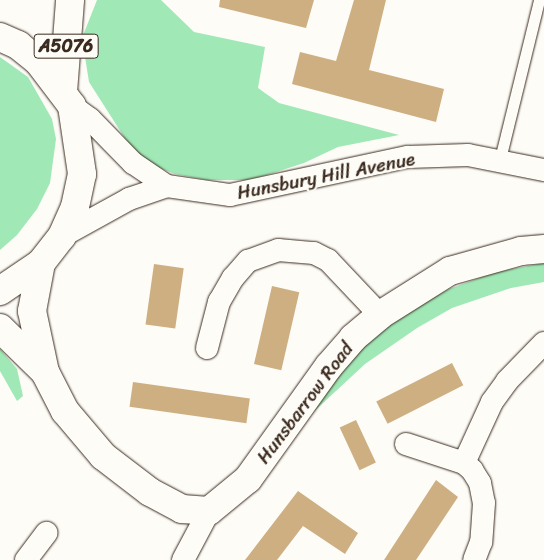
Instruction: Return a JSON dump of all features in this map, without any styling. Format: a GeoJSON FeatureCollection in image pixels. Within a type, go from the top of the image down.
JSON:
{"type":"FeatureCollection","features":[{"type":"Feature","properties":{"kind":"main road","name":"A5076"},"geometry":{"type":"LineString","coordinates":[[67,99],[70,0]]}},
{"type":"Feature","properties":{"kind":"main road"},"geometry":{"type":"LineString","coordinates":[[0,37],[18,45],[38,61],[67,99],[82,174],[75,207],[62,236],[41,263],[0,291]]}},
{"type":"Feature","properties":{"kind":"main road","name":"Hunsbarrow Road"},"geometry":{"type":"LineString","coordinates":[[209,511],[248,479],[329,366],[353,338],[380,315],[450,271],[521,251],[544,249]]}},
{"type":"Feature","properties":{"kind":"main road"},"geometry":{"type":"LineString","coordinates":[[41,263],[32,311],[45,372],[65,411],[103,456],[158,496],[182,509],[209,511]]}},
{"type":"Feature","properties":{"kind":"main road"},"geometry":{"type":"LineString","coordinates":[[0,328],[45,372]]}},
{"type":"Feature","properties":{"kind":"street","name":"Hunsbury Hill Avenue"},"geometry":{"type":"LineString","coordinates":[[67,99],[90,119],[132,162],[167,186],[230,195],[408,158],[468,154],[500,159],[544,170]]}},
{"type":"Feature","properties":{"kind":"street","name":"Hunsbury Hill Avenue"},"geometry":{"type":"LineString","coordinates":[[62,236],[129,199],[167,186]]}},
{"type":"Feature","properties":{"kind":"street"},"geometry":{"type":"LineString","coordinates":[[207,348],[220,302],[233,278],[248,261],[278,250],[314,253],[328,260],[380,315]]}},
{"type":"Feature","properties":{"kind":"street"},"geometry":{"type":"LineString","coordinates":[[464,463],[492,402],[544,344]]}},
{"type":"Feature","properties":{"kind":"street"},"geometry":{"type":"LineString","coordinates":[[406,444],[464,463],[480,483],[484,503],[481,542],[474,560]]}},
{"type":"Feature","properties":{"kind":"street","name":"Hunsbarrow Road"},"geometry":{"type":"LineString","coordinates":[[182,560],[209,511]]}},
{"type":"Feature","properties":{"kind":"street"},"geometry":{"type":"LineString","coordinates":[[26,560],[46,533]]}},
{"type":"Feature","properties":{"kind":"lane"},"geometry":{"type":"LineString","coordinates":[[500,159],[539,0]]}},
{"type":"Feature","properties":{"kind":"green space"},"geometry":{"type":"Polygon","coordinates":[[[97,0],[161,0],[194,32],[265,47],[258,88],[279,103],[399,135],[338,147],[304,163],[251,180],[207,180],[175,174],[152,165],[133,151],[89,82],[82,38],[97,0]]]}},
{"type":"Feature","properties":{"kind":"green space"},"geometry":{"type":"Polygon","coordinates":[[[0,57],[28,77],[52,119],[56,139],[50,183],[37,209],[17,235],[0,250],[0,57]]]}},
{"type":"Feature","properties":{"kind":"green space"},"geometry":{"type":"Polygon","coordinates":[[[544,263],[544,282],[511,288],[452,308],[417,328],[365,364],[308,417],[355,351],[401,315],[449,289],[496,272],[544,263]]]}},
{"type":"Feature","properties":{"kind":"green space"},"geometry":{"type":"Polygon","coordinates":[[[0,349],[17,369],[23,396],[17,401],[0,371],[0,349]]]}},
{"type":"Feature","properties":{"kind":"building"},"geometry":{"type":"Polygon","coordinates":[[[220,0],[314,0],[306,28],[219,7],[220,0]]]}},
{"type":"Feature","properties":{"kind":"building"},"geometry":{"type":"Polygon","coordinates":[[[354,0],[386,0],[369,70],[444,89],[436,122],[292,84],[300,52],[336,61],[354,0]]]}},
{"type":"Feature","properties":{"kind":"building"},"geometry":{"type":"Polygon","coordinates":[[[154,264],[184,268],[175,329],[146,324],[154,264]]]}},
{"type":"Feature","properties":{"kind":"building"},"geometry":{"type":"Polygon","coordinates":[[[272,286],[299,292],[281,370],[254,364],[272,286]]]}},
{"type":"Feature","properties":{"kind":"building"},"geometry":{"type":"Polygon","coordinates":[[[452,363],[463,385],[388,424],[376,402],[452,363]]]}},
{"type":"Feature","properties":{"kind":"building"},"geometry":{"type":"Polygon","coordinates":[[[133,382],[250,398],[246,423],[130,407],[133,382]]]}},
{"type":"Feature","properties":{"kind":"building"},"geometry":{"type":"Polygon","coordinates":[[[356,420],[376,463],[360,470],[340,428],[356,420]]]}},
{"type":"Feature","properties":{"kind":"building"},"geometry":{"type":"Polygon","coordinates":[[[436,480],[458,497],[416,560],[384,560],[436,480]]]}},
{"type":"Feature","properties":{"kind":"building"},"geometry":{"type":"Polygon","coordinates":[[[298,491],[358,533],[345,554],[303,526],[277,560],[245,560],[298,491]]]}}]}
